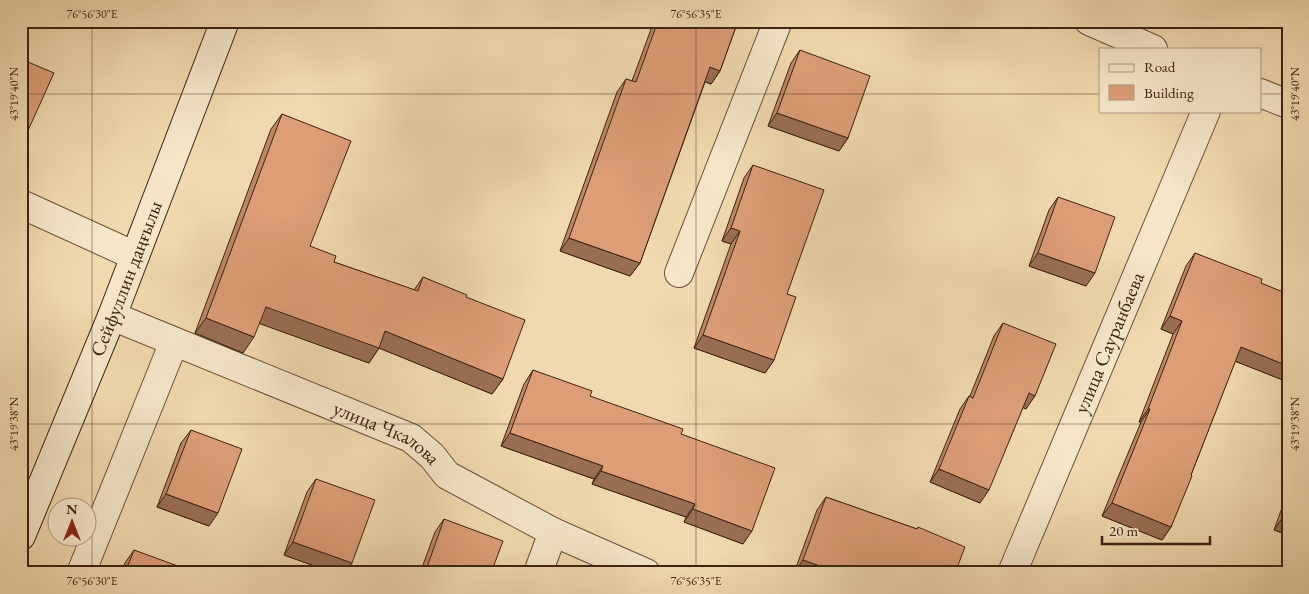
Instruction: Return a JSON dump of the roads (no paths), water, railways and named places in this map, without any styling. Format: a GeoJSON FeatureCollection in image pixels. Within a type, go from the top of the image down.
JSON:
{"type":"FeatureCollection","features":[{"type":"Feature","properties":{"kind":"street","name":"Сейфуллин даңғылы"},"geometry":{"type":"LineString","coordinates":[[21,536],[112,316],[225,21]]}},
{"type":"Feature","properties":{"kind":"street"},"geometry":{"type":"LineString","coordinates":[[679,273],[778,21]]}},
{"type":"Feature","properties":{"kind":"street"},"geometry":{"type":"LineString","coordinates":[[1089,21],[1151,48]]}},
{"type":"Feature","properties":{"kind":"street"},"geometry":{"type":"LineString","coordinates":[[1262,94],[1288,104]]}},
{"type":"Feature","properties":{"kind":"street","name":"улица Сауранбаева"},"geometry":{"type":"LineString","coordinates":[[1012,573],[1206,112]]}},
{"type":"Feature","properties":{"kind":"street"},"geometry":{"type":"LineString","coordinates":[[21,204],[135,256]]}},
{"type":"Feature","properties":{"kind":"street","name":"улица Чкалова"},"geometry":{"type":"LineString","coordinates":[[112,316],[411,438],[432,456],[447,475],[554,532],[646,573]]}},
{"type":"Feature","properties":{"kind":"street"},"geometry":{"type":"LineString","coordinates":[[81,573],[174,342]]}},
{"type":"Feature","properties":{"kind":"street"},"geometry":{"type":"LineString","coordinates":[[538,573],[554,532]]}}]}
